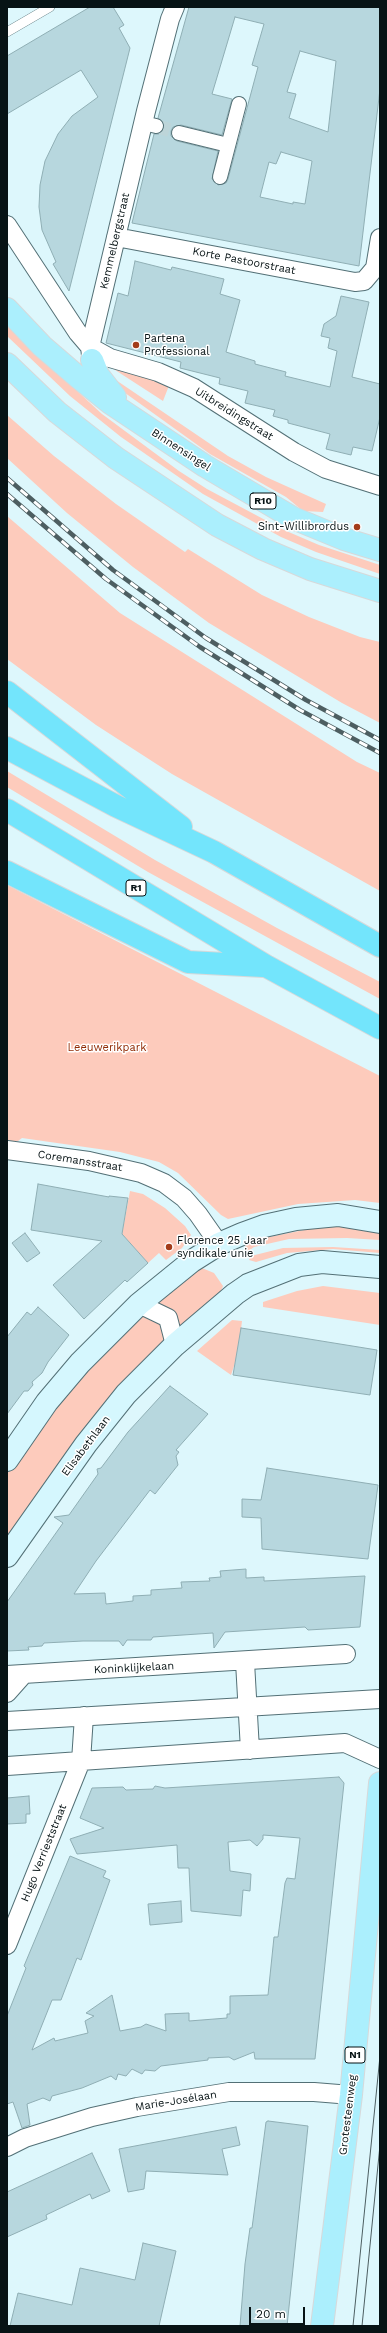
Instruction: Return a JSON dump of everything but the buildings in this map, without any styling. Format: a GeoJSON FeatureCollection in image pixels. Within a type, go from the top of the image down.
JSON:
{"type":"FeatureCollection","features":[{"type":"Feature","properties":{"kind":"highway"},"geometry":{"type":"LineString","coordinates":[[7,692],[214,852]]}},
{"type":"Feature","properties":{"kind":"highway"},"geometry":{"type":"LineString","coordinates":[[7,748],[116,806],[214,852],[380,946]]}},
{"type":"Feature","properties":{"kind":"highway","name":"R1"},"geometry":{"type":"LineString","coordinates":[[7,810],[266,966],[380,1028]]}},
{"type":"Feature","properties":{"kind":"highway"},"geometry":{"type":"LineString","coordinates":[[7,872],[188,962],[266,966]]}},
{"type":"Feature","properties":{"kind":"main road","name":"Binnensingel"},"geometry":{"type":"LineString","coordinates":[[7,309],[42,346],[78,377],[156,434],[242,489],[293,518],[344,539],[380,550]]}},
{"type":"Feature","properties":{"kind":"main road"},"geometry":{"type":"LineString","coordinates":[[91,353],[98,375],[119,402],[156,434]]}},
{"type":"Feature","properties":{"kind":"main road"},"geometry":{"type":"LineString","coordinates":[[7,364],[57,412],[116,458],[217,525],[263,549],[310,569],[380,591]]}},
{"type":"Feature","properties":{"kind":"main road"},"geometry":{"type":"LineString","coordinates":[[7,1460],[64,1382],[97,1345],[138,1304],[192,1261],[219,1244],[264,1226],[313,1216],[338,1215],[380,1222]]}},
{"type":"Feature","properties":{"kind":"main road","name":"Elisabethlaan"},"geometry":{"type":"LineString","coordinates":[[7,1556],[86,1444],[143,1375],[175,1345],[235,1294],[248,1285],[280,1271],[299,1265],[322,1262],[380,1267]]}},
{"type":"Feature","properties":{"kind":"main road","name":"Grotesteenweg"},"geometry":{"type":"LineString","coordinates":[[322,2326],[351,2095],[380,1783]]}},
{"type":"Feature","properties":{"kind":"street","name":"Kemmelbergstraat"},"geometry":{"type":"LineString","coordinates":[[91,353],[116,237],[150,125],[170,19],[175,7]]}},
{"type":"Feature","properties":{"kind":"street"},"geometry":{"type":"LineString","coordinates":[[220,177],[239,104]]}},
{"type":"Feature","properties":{"kind":"street"},"geometry":{"type":"LineString","coordinates":[[179,133],[228,145]]}},
{"type":"Feature","properties":{"kind":"street","name":"Uitbreidingstraat"},"geometry":{"type":"LineString","coordinates":[[7,225],[91,353],[158,372],[194,388],[294,452],[326,469],[380,486]]}},
{"type":"Feature","properties":{"kind":"street","name":"Korte Pastoorstraat"},"geometry":{"type":"LineString","coordinates":[[116,237],[355,282],[375,280]]}},
{"type":"Feature","properties":{"kind":"street"},"geometry":{"type":"LineString","coordinates":[[375,280],[380,238]]}},
{"type":"Feature","properties":{"kind":"street","name":"Coremansstraat"},"geometry":{"type":"LineString","coordinates":[[7,1150],[89,1161],[141,1173],[164,1183],[184,1198],[198,1214],[219,1244]]}},
{"type":"Feature","properties":{"kind":"street"},"geometry":{"type":"LineString","coordinates":[[138,1304],[168,1318],[175,1345]]}},
{"type":"Feature","properties":{"kind":"street","name":"Koninklijkelaan"},"geometry":{"type":"LineString","coordinates":[[7,1693],[15,1675],[246,1662],[346,1654]]}},
{"type":"Feature","properties":{"kind":"street"},"geometry":{"type":"LineString","coordinates":[[246,1662],[250,1750]]}},
{"type":"Feature","properties":{"kind":"street"},"geometry":{"type":"LineString","coordinates":[[7,1721],[380,1699]]}},
{"type":"Feature","properties":{"kind":"street"},"geometry":{"type":"LineString","coordinates":[[81,1761],[84,1716]]}},
{"type":"Feature","properties":{"kind":"street"},"geometry":{"type":"LineString","coordinates":[[7,1766],[345,1743],[380,1759]]}},
{"type":"Feature","properties":{"kind":"street","name":"Hugo Verrieststraat"},"geometry":{"type":"LineString","coordinates":[[7,1945],[81,1761]]}},
{"type":"Feature","properties":{"kind":"street","name":"Marie-Josélaan"},"geometry":{"type":"LineString","coordinates":[[7,2147],[25,2138],[92,2117],[137,2107],[213,2095],[270,2091],[351,2095]]}},
{"type":"Feature","properties":{"kind":"lane"},"geometry":{"type":"LineString","coordinates":[[7,32],[50,7]]}},
{"type":"Feature","properties":{"kind":"green space"},"geometry":{"type":"Polygon","coordinates":[[[7,326],[102,414],[179,471],[207,489],[284,530],[319,545],[380,565],[380,574],[316,552],[281,537],[203,494],[121,437],[70,396],[7,336],[7,326]]]}},
{"type":"Feature","properties":{"kind":"green space"},"geometry":{"type":"Polygon","coordinates":[[[112,368],[170,383],[163,401],[112,368]]]}},
{"type":"Feature","properties":{"kind":"green space"},"geometry":{"type":"Polygon","coordinates":[[[107,374],[228,456],[266,477],[326,504],[323,512],[303,511],[286,497],[210,454],[121,390],[107,374]]]}},
{"type":"Feature","properties":{"kind":"green space"},"geometry":{"type":"Polygon","coordinates":[[[7,415],[54,456],[116,504],[185,552],[188,549],[262,595],[309,617],[360,637],[380,642],[380,723],[342,703],[209,623],[133,567],[67,513],[7,458],[7,415]]]}},
{"type":"Feature","properties":{"kind":"green space"},"geometry":{"type":"Polygon","coordinates":[[[7,516],[120,613],[357,762],[380,773],[380,891],[172,774],[96,725],[7,659],[7,516]]]}},
{"type":"Feature","properties":{"kind":"green space"},"geometry":{"type":"Polygon","coordinates":[[[7,771],[155,860],[277,928],[380,982],[380,999],[148,872],[7,787],[7,771]]]}},
{"type":"Feature","properties":{"kind":"green space","name":"Leeuwerikpark"},"geometry":{"type":"Polygon","coordinates":[[[7,885],[380,1076],[380,1203],[355,1200],[298,1204],[228,1219],[221,1215],[178,1173],[159,1162],[120,1152],[22,1138],[18,1141],[7,1141],[7,885]]]}},
{"type":"Feature","properties":{"kind":"green space"},"geometry":{"type":"Polygon","coordinates":[[[130,1191],[143,1194],[165,1208],[185,1226],[191,1235],[182,1248],[166,1260],[159,1253],[148,1263],[122,1234],[130,1191]]]}},
{"type":"Feature","properties":{"kind":"green space"},"geometry":{"type":"Polygon","coordinates":[[[324,1226],[380,1229],[380,1240],[347,1238],[289,1239],[254,1247],[247,1252],[244,1250],[246,1244],[254,1240],[324,1226]]]}},
{"type":"Feature","properties":{"kind":"green space"},"geometry":{"type":"Polygon","coordinates":[[[333,1247],[380,1250],[380,1253],[333,1249],[287,1253],[256,1262],[249,1260],[251,1256],[283,1248],[333,1247]]]}},
{"type":"Feature","properties":{"kind":"green space"},"geometry":{"type":"Polygon","coordinates":[[[202,1268],[214,1273],[223,1286],[221,1291],[7,1540],[7,1474],[55,1406],[125,1329],[194,1270],[202,1268]]]}},
{"type":"Feature","properties":{"kind":"green space"},"geometry":{"type":"Polygon","coordinates":[[[323,1286],[380,1293],[380,1325],[263,1307],[263,1302],[297,1291],[323,1286]]]}},
{"type":"Feature","properties":{"kind":"green space"},"geometry":{"type":"Polygon","coordinates":[[[232,1320],[242,1321],[238,1354],[231,1375],[197,1351],[232,1320]]]}},
{"type":"Feature","properties":{"kind":"tunnel"},"geometry":{"type":"LineString","coordinates":[[156,126],[179,133]]}},
{"type":"Feature","properties":{"kind":"tram line"},"geometry":{"type":"LineString","coordinates":[[353,2326],[380,2056]]}},
{"type":"Feature","properties":{"kind":"tram line"},"geometry":{"type":"LineString","coordinates":[[362,2326],[380,2145]]}},
{"type":"Feature","properties":{"kind":"railway"},"geometry":{"type":"LineString","coordinates":[[7,478],[113,570],[206,638],[306,700],[380,740]]}},
{"type":"Feature","properties":{"kind":"railway"},"geometry":{"type":"LineString","coordinates":[[7,494],[106,579],[200,647],[300,710],[380,753]]}},
{"type":"Feature","properties":{"kind":"place","name":"Partena Professional"},"geometry":{"type":"Point","coordinates":[136,345]}},
{"type":"Feature","properties":{"kind":"place","name":"Sint-Willibrordus"},"geometry":{"type":"Point","coordinates":[357,527]}},
{"type":"Feature","properties":{"kind":"place","name":"Florence 25 Jaar syndikale unie"},"geometry":{"type":"Point","coordinates":[169,1247]}}]}
